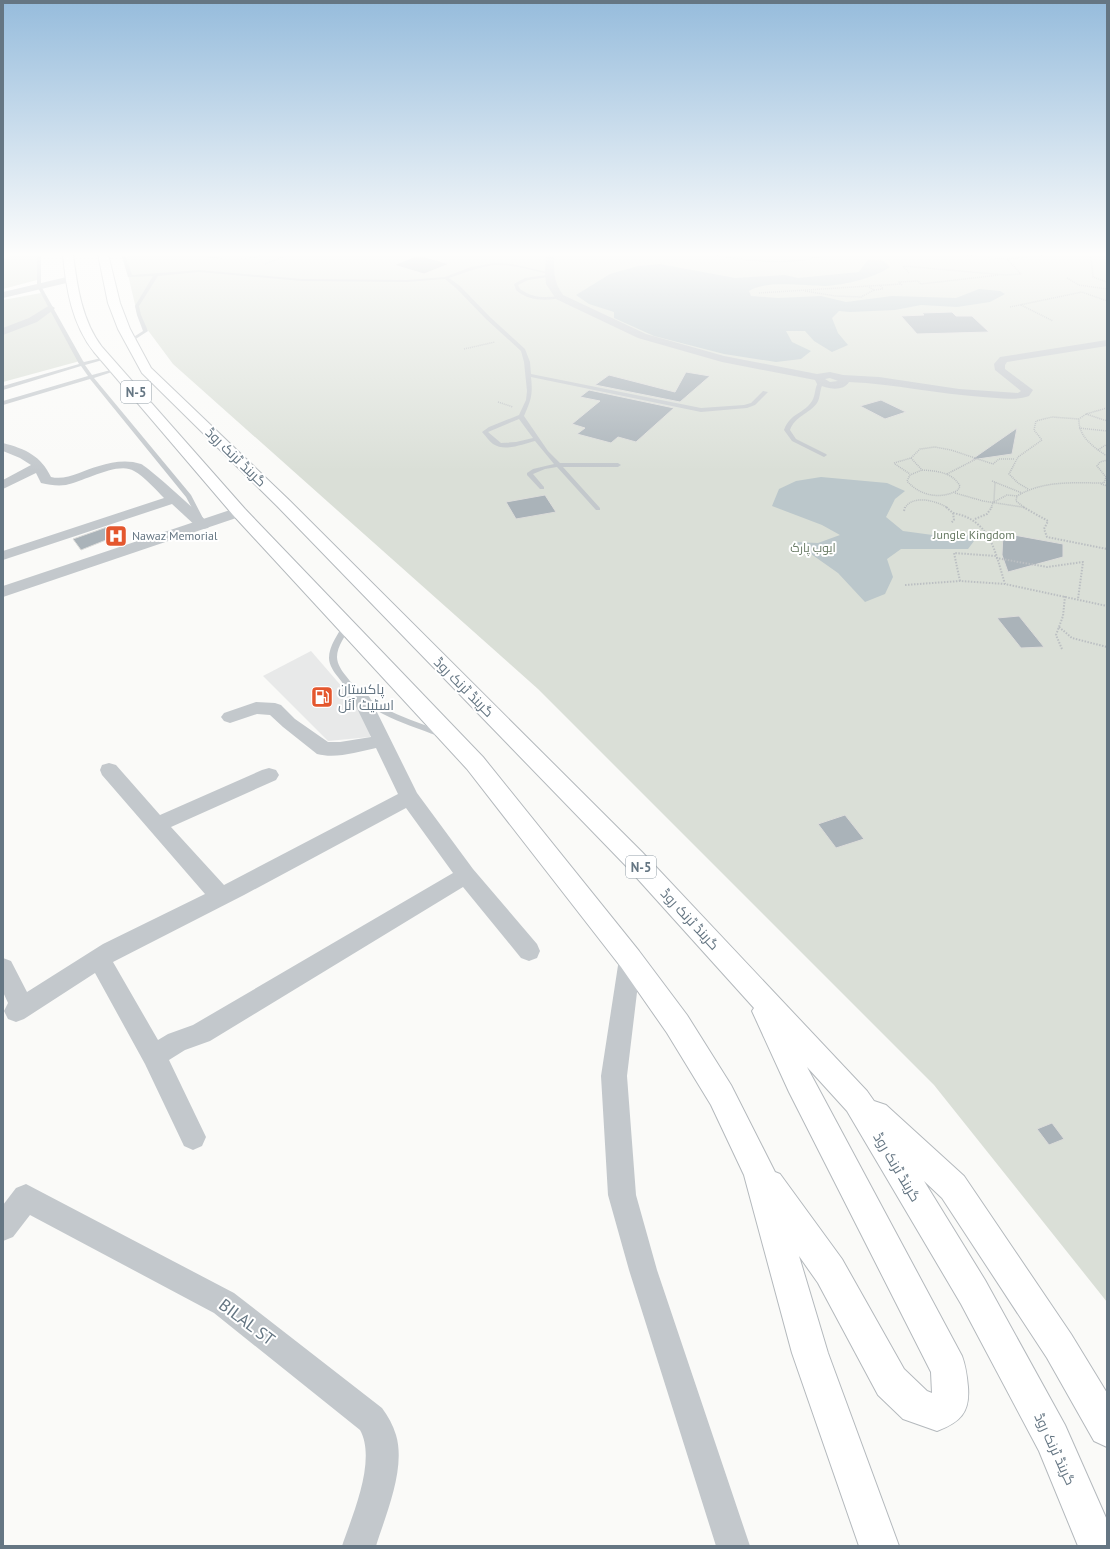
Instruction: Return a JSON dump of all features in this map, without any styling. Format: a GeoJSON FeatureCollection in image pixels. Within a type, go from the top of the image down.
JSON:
{"type":"FeatureCollection","features":[{"type":"Feature","properties":{"kind":"highway","name":"N-5"},"geometry":{"type":"LineString","coordinates":[[84,326],[104,358],[116,369],[239,512],[475,763],[630,959],[677,1024],[721,1095],[759,1171],[810,1353],[879,1546]]}},
{"type":"Feature","properties":{"kind":"highway","name":"گرینڈ ٹرنک روڈ"},"geometry":{"type":"LineString","coordinates":[[123,326],[146,370],[283,503],[634,859],[857,1100],[973,1292],[1052,1438],[1098,1546]]}},
{"type":"Feature","properties":{"kind":"highway"},"geometry":{"type":"LineString","coordinates":[[757,992],[799,1082],[949,1369],[951,1401],[937,1413],[916,1406],[891,1382],[830,1271],[759,1171]]}},
{"type":"Feature","properties":{"kind":"highway"},"geometry":{"type":"LineString","coordinates":[[857,1100],[954,1187],[1059,1346],[1107,1428]]}},
{"type":"Feature","properties":{"kind":"street"},"geometry":{"type":"LineString","coordinates":[[3,332],[17,326]]}},
{"type":"Feature","properties":{"kind":"street"},"geometry":{"type":"LineString","coordinates":[[622,326],[642,336],[722,359],[820,380],[829,375],[863,390]]}},
{"type":"Feature","properties":{"kind":"street"},"geometry":{"type":"LineString","coordinates":[[842,381],[879,380],[959,392],[1022,395],[1027,392],[1026,388],[1000,370],[999,364],[1004,360],[1107,343]]}},
{"type":"Feature","properties":{"kind":"street"},"geometry":{"type":"LineString","coordinates":[[918,397],[935,397],[959,392]]}},
{"type":"Feature","properties":{"kind":"street"},"geometry":{"type":"LineString","coordinates":[[6,451],[32,459],[39,466],[46,480],[53,483],[62,483],[105,467],[130,464],[138,467],[204,525]]}},
{"type":"Feature","properties":{"kind":"street"},"geometry":{"type":"LineString","coordinates":[[3,485],[39,466]]}},
{"type":"Feature","properties":{"kind":"street"},"geometry":{"type":"LineString","coordinates":[[3,556],[174,499]]}},
{"type":"Feature","properties":{"kind":"street"},"geometry":{"type":"LineString","coordinates":[[3,592],[239,512]]}},
{"type":"Feature","properties":{"kind":"street"},"geometry":{"type":"LineString","coordinates":[[361,698],[409,797],[466,875],[529,951]]}},
{"type":"Feature","properties":{"kind":"street"},"geometry":{"type":"LineString","coordinates":[[230,717],[256,708],[275,709],[289,723],[324,749],[340,749],[382,741]]}},
{"type":"Feature","properties":{"kind":"street"},"geometry":{"type":"LineString","coordinates":[[109,770],[220,896]]}},
{"type":"Feature","properties":{"kind":"street"},"geometry":{"type":"LineString","coordinates":[[156,825],[268,774]]}},
{"type":"Feature","properties":{"kind":"street"},"geometry":{"type":"LineString","coordinates":[[3,968],[16,1004],[111,951],[236,889],[409,797]]}},
{"type":"Feature","properties":{"kind":"street"},"geometry":{"type":"LineString","coordinates":[[154,1056],[177,1042],[201,1032],[466,875]]}},
{"type":"Feature","properties":{"kind":"street"},"geometry":{"type":"LineString","coordinates":[[99,959],[154,1056],[193,1137]]}},
{"type":"Feature","properties":{"kind":"street"},"geometry":{"type":"LineString","coordinates":[[630,959],[614,1076],[622,1195],[643,1270],[733,1546]]}},
{"type":"Feature","properties":{"kind":"street","name":"BILAL ST"},"geometry":{"type":"LineString","coordinates":[[3,1227],[26,1198],[224,1303],[371,1419],[380,1435],[383,1452],[381,1472],[359,1546]]}},
{"type":"Feature","properties":{"kind":"lane"},"geometry":{"type":"LineString","coordinates":[[61,326],[92,377],[189,496],[204,525]]}},
{"type":"Feature","properties":{"kind":"lane"},"geometry":{"type":"LineString","coordinates":[[131,341],[146,331],[144,326]]}},
{"type":"Feature","properties":{"kind":"lane"},"geometry":{"type":"LineString","coordinates":[[497,326],[523,350],[527,362],[530,390],[529,400],[521,416],[511,421],[488,428],[486,432],[496,444],[506,446],[536,439]]}},
{"type":"Feature","properties":{"kind":"lane"},"geometry":{"type":"LineString","coordinates":[[3,388],[104,358]]}},
{"type":"Feature","properties":{"kind":"lane"},"geometry":{"type":"LineString","coordinates":[[3,403],[4,404],[116,369]]}},
{"type":"Feature","properties":{"kind":"lane"},"geometry":{"type":"LineString","coordinates":[[528,375],[701,410],[745,407],[753,404],[765,392]]}},
{"type":"Feature","properties":{"kind":"lane"},"geometry":{"type":"LineString","coordinates":[[820,380],[814,404],[791,420],[787,430],[794,440],[824,454]]}},
{"type":"Feature","properties":{"kind":"lane"},"geometry":{"type":"LineString","coordinates":[[521,416],[536,439],[598,509]]}},
{"type":"Feature","properties":{"kind":"lane"},"geometry":{"type":"LineString","coordinates":[[542,488],[529,474],[532,470],[558,465],[618,465]]}},
{"type":"Feature","properties":{"kind":"lane"},"geometry":{"type":"LineString","coordinates":[[347,626],[334,650],[333,662],[343,679],[361,698],[380,709],[452,738]]}},
{"type":"Feature","properties":{"kind":"path"},"geometry":{"type":"LineString","coordinates":[[464,349],[509,338]]}},
{"type":"Feature","properties":{"kind":"path"},"geometry":{"type":"LineString","coordinates":[[1028,489],[1018,483],[1009,474],[1012,464],[1019,454],[1042,440],[1034,430],[1036,421],[1046,417],[1060,416],[1079,419],[1086,414],[1107,408]]}},
{"type":"Feature","properties":{"kind":"path"},"geometry":{"type":"LineString","coordinates":[[1086,414],[1107,421]]}},
{"type":"Feature","properties":{"kind":"path"},"geometry":{"type":"LineString","coordinates":[[1079,419],[1078,428],[1081,433],[1098,450],[1107,456]]}},
{"type":"Feature","properties":{"kind":"path"},"geometry":{"type":"LineString","coordinates":[[1078,428],[1107,430]]}},
{"type":"Feature","properties":{"kind":"path"},"geometry":{"type":"LineString","coordinates":[[1098,450],[1107,444]]}},
{"type":"Feature","properties":{"kind":"path"},"geometry":{"type":"LineString","coordinates":[[910,474],[894,464],[911,458],[920,449],[935,447],[951,450],[993,464],[999,459],[1015,459]]}},
{"type":"Feature","properties":{"kind":"path"},"geometry":{"type":"LineString","coordinates":[[911,458],[922,470]]}},
{"type":"Feature","properties":{"kind":"path"},"geometry":{"type":"LineString","coordinates":[[947,474],[976,458]]}},
{"type":"Feature","properties":{"kind":"path"},"geometry":{"type":"LineString","coordinates":[[993,503],[1007,495],[1017,496],[1028,489],[1042,484],[1104,483],[1106,477],[1096,466],[1100,462],[1107,460]]}},
{"type":"Feature","properties":{"kind":"path"},"geometry":{"type":"LineString","coordinates":[[922,470],[947,474],[954,478],[960,486],[954,493],[948,495],[931,495],[918,491],[910,486],[907,481],[907,477],[910,474],[922,470]]}},
{"type":"Feature","properties":{"kind":"path"},"geometry":{"type":"LineString","coordinates":[[992,481],[1022,493]]}},
{"type":"Feature","properties":{"kind":"path"},"geometry":{"type":"LineString","coordinates":[[975,519],[989,514],[993,503],[995,482]]}},
{"type":"Feature","properties":{"kind":"path"},"geometry":{"type":"LineString","coordinates":[[1099,483],[1107,486]]}},
{"type":"Feature","properties":{"kind":"path"},"geometry":{"type":"LineString","coordinates":[[954,493],[993,503],[1023,507]]}},
{"type":"Feature","properties":{"kind":"path"},"geometry":{"type":"LineString","coordinates":[[931,495],[931,501]]}},
{"type":"Feature","properties":{"kind":"path"},"geometry":{"type":"LineString","coordinates":[[1017,496],[1016,501],[1023,507],[1048,521],[1044,528],[1047,537],[1107,549]]}},
{"type":"Feature","properties":{"kind":"path"},"geometry":{"type":"LineString","coordinates":[[904,510],[905,506],[915,501],[931,501],[947,507],[954,513],[968,515],[975,519],[983,527],[992,544],[1005,584]]}},
{"type":"Feature","properties":{"kind":"path"},"geometry":{"type":"LineString","coordinates":[[951,523],[954,520],[954,513]]}},
{"type":"Feature","properties":{"kind":"path"},"geometry":{"type":"LineString","coordinates":[[960,581],[954,553],[996,557],[1047,567],[1083,562],[1078,599]]}},
{"type":"Feature","properties":{"kind":"path"},"geometry":{"type":"LineString","coordinates":[[905,585],[960,581],[1005,584],[1107,606]]}},
{"type":"Feature","properties":{"kind":"path"},"geometry":{"type":"LineString","coordinates":[[1062,649],[1056,635],[1063,616],[1065,596]]}},
{"type":"Feature","properties":{"kind":"path"},"geometry":{"type":"LineString","coordinates":[[1058,627],[1072,638],[1107,647]]}},
{"type":"Feature","properties":{"kind":"shaded area"},"geometry":{"type":"Polygon","coordinates":[[[632,326],[835,326],[838,333],[848,345],[832,352],[814,341],[805,331],[786,331],[792,342],[811,351],[801,359],[776,362],[724,354],[654,336],[632,326]]]}},
{"type":"Feature","properties":{"kind":"shaded area"},"geometry":{"type":"Polygon","coordinates":[[[821,477],[887,483],[905,491],[895,499],[886,517],[903,531],[940,536],[965,533],[974,541],[968,549],[901,549],[887,559],[893,577],[885,594],[865,602],[838,573],[794,542],[818,543],[840,535],[822,525],[772,506],[779,489],[796,481],[821,477]]]}},
{"type":"Feature","properties":{"kind":"shaded area"},"geometry":{"type":"Polygon","coordinates":[[[311,651],[375,725],[370,737],[328,741],[263,676],[311,651]]]}},
{"type":"Feature","properties":{"kind":"green space"},"geometry":{"type":"Polygon","coordinates":[[[3,326],[60,326],[80,361],[3,382],[3,326]]]}},
{"type":"Feature","properties":{"kind":"green space","name":"ایوب پارک"},"geometry":{"type":"Polygon","coordinates":[[[145,326],[1107,326],[1107,1302],[934,1085],[538,689],[173,364],[145,326]]]}},
{"type":"Feature","properties":{"kind":"building"},"geometry":{"type":"Polygon","coordinates":[[[910,326],[983,326],[989,332],[917,334],[910,326]]]}},
{"type":"Feature","properties":{"kind":"building"},"geometry":{"type":"Polygon","coordinates":[[[686,372],[710,376],[680,402],[595,385],[609,375],[675,392],[686,372]]]}},
{"type":"Feature","properties":{"kind":"building"},"geometry":{"type":"Polygon","coordinates":[[[589,390],[674,408],[636,442],[618,437],[611,443],[577,434],[585,428],[572,424],[600,401],[580,397],[589,390]]]}},
{"type":"Feature","properties":{"kind":"building"},"geometry":{"type":"Polygon","coordinates":[[[881,400],[906,412],[885,419],[860,406],[881,400]]]}},
{"type":"Feature","properties":{"kind":"building"},"geometry":{"type":"Polygon","coordinates":[[[1017,428],[1012,454],[971,460],[1017,428]]]}},
{"type":"Feature","properties":{"kind":"building"},"geometry":{"type":"Polygon","coordinates":[[[545,495],[556,512],[516,519],[506,502],[545,495]]]}},
{"type":"Feature","properties":{"kind":"building"},"geometry":{"type":"Polygon","coordinates":[[[107,527],[116,536],[81,550],[73,539],[107,527]]]}},
{"type":"Feature","properties":{"kind":"building"},"geometry":{"type":"Polygon","coordinates":[[[1003,533],[1063,544],[1063,557],[1008,572],[1002,555],[1003,533]]]}},
{"type":"Feature","properties":{"kind":"building"},"geometry":{"type":"Polygon","coordinates":[[[1019,616],[1044,647],[1021,648],[997,618],[1019,616]]]}},
{"type":"Feature","properties":{"kind":"building"},"geometry":{"type":"Polygon","coordinates":[[[845,815],[864,839],[836,848],[818,824],[845,815]]]}},
{"type":"Feature","properties":{"kind":"building"},"geometry":{"type":"Polygon","coordinates":[[[1052,1123],[1064,1139],[1049,1145],[1037,1129],[1052,1123]]]}},
{"type":"Feature","properties":{"kind":"place","name":"Nawaz Memorial"},"geometry":{"type":"Point","coordinates":[116,536]}},
{"type":"Feature","properties":{"kind":"place","name":"پاکستان اسٹیٹ آئل"},"geometry":{"type":"Point","coordinates":[322,697]}},
{"type":"Feature","properties":{"kind":"park label","name":"Jungle Kingdom"},"geometry":{"type":"Point","coordinates":[974,535]}}]}
